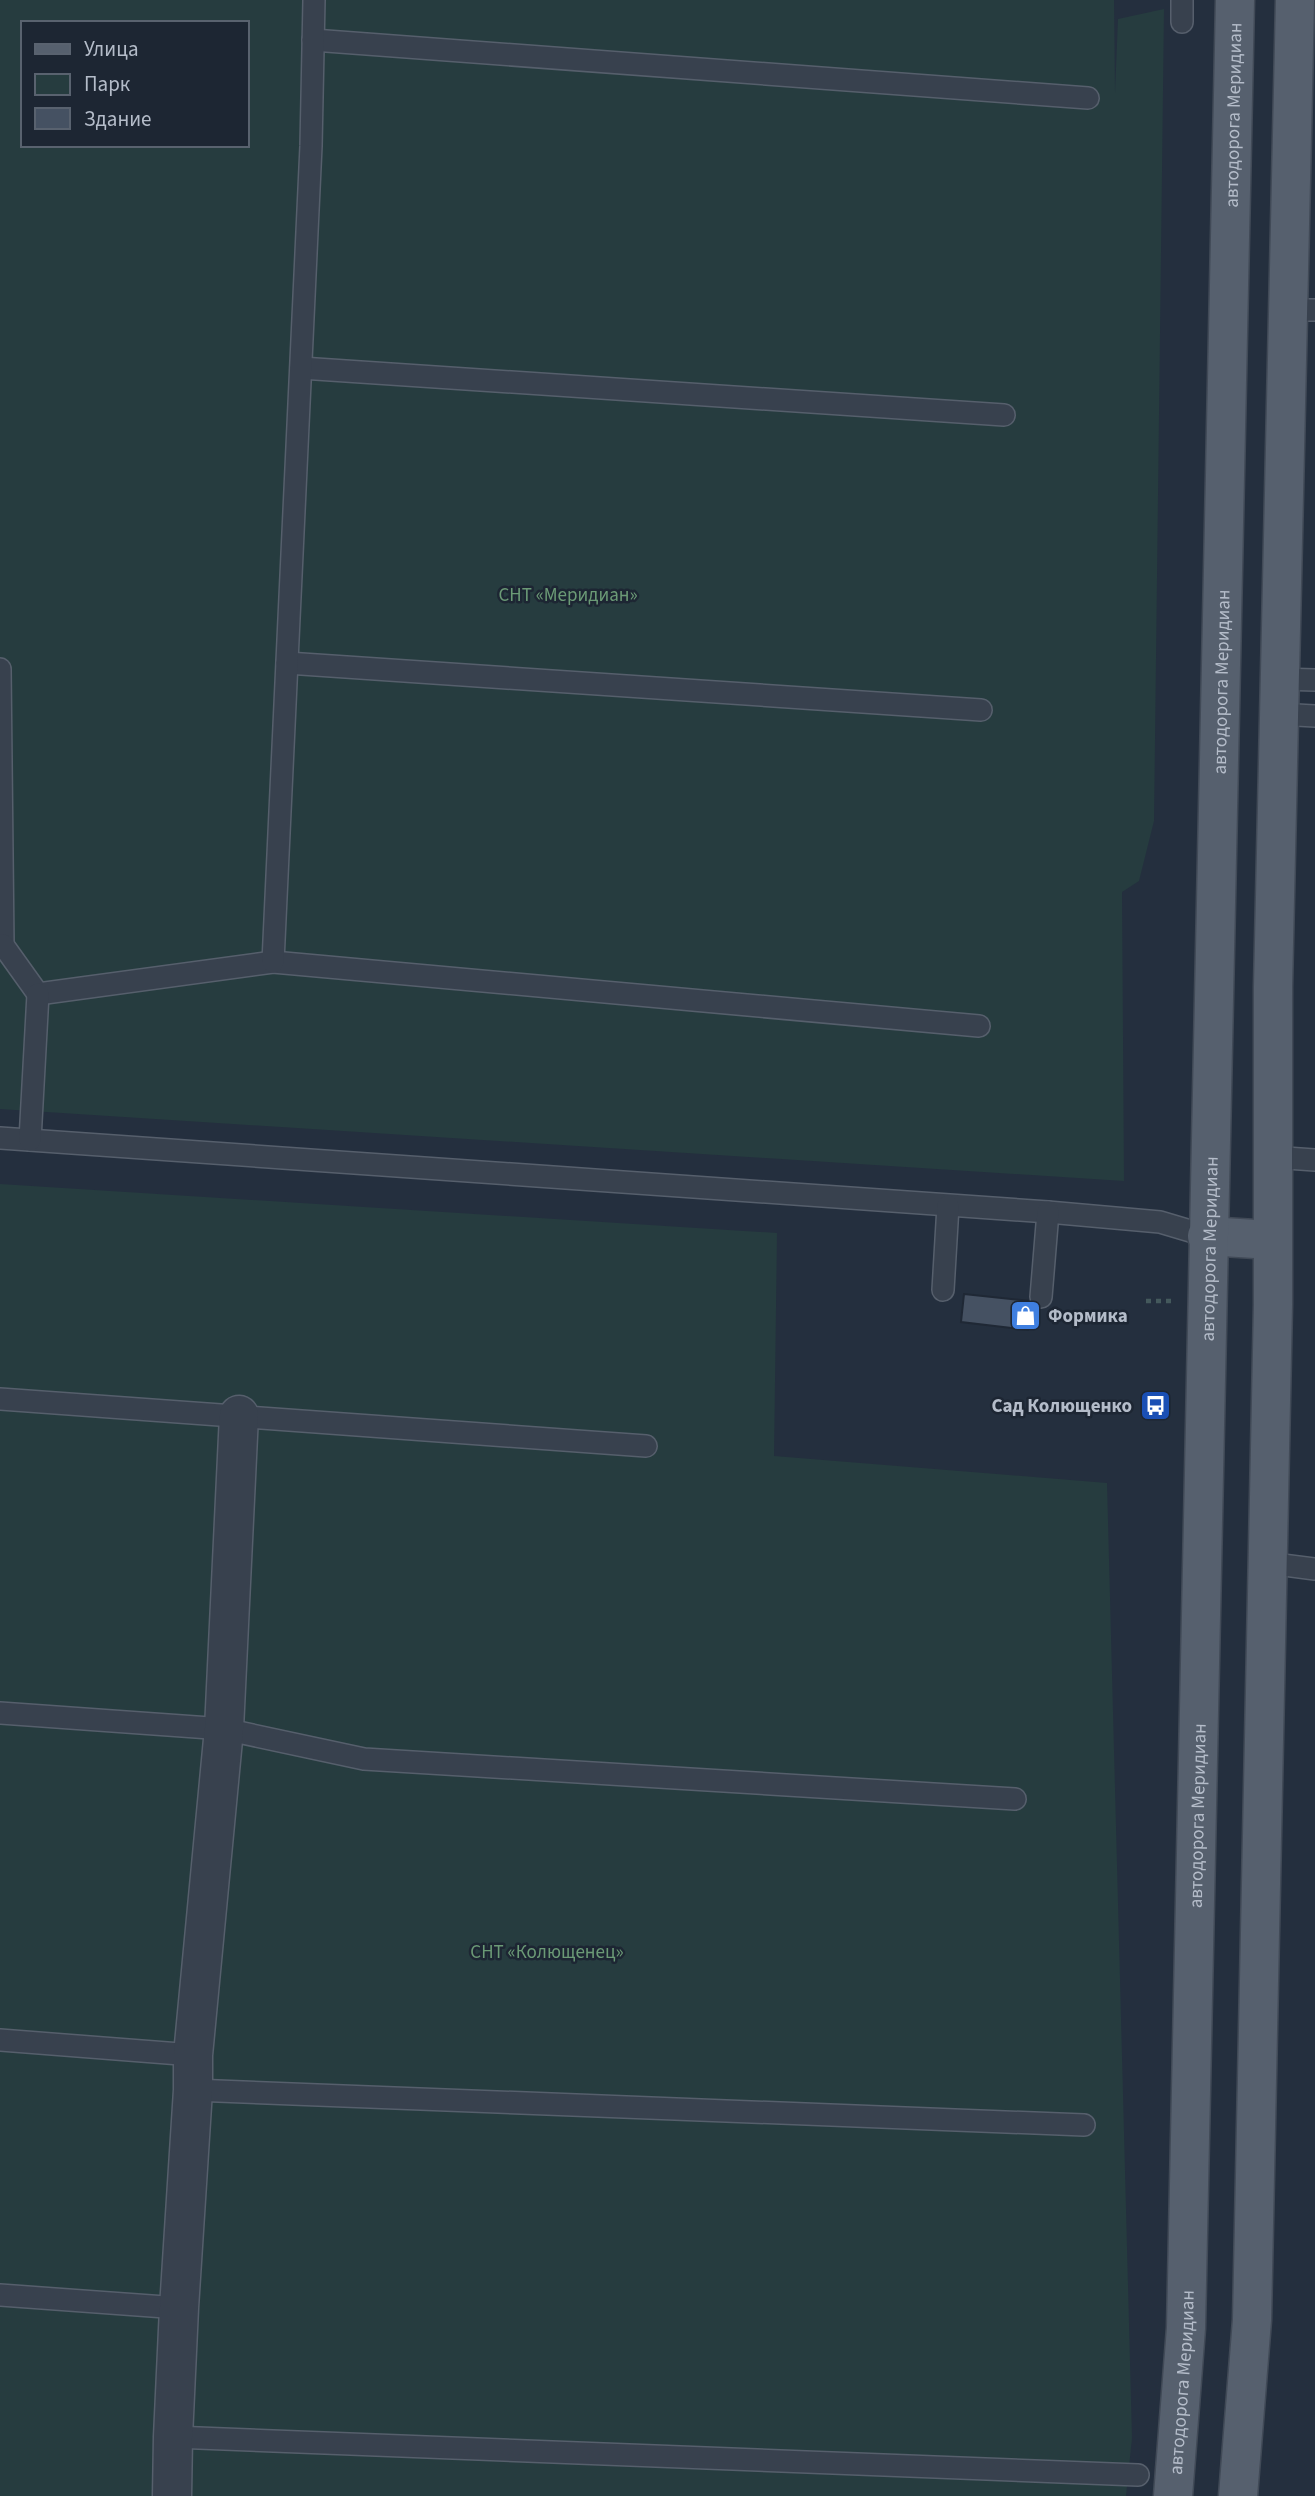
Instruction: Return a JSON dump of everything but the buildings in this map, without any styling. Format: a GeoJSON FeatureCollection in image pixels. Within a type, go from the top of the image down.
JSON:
{"type":"FeatureCollection","features":[{"type":"Feature","properties":{"kind":"main road","name":"автодорога Меридиан"},"geometry":{"type":"LineString","coordinates":[[1172,2496],[1186,2328],[1235,0]]}},
{"type":"Feature","properties":{"kind":"main road"},"geometry":{"type":"LineString","coordinates":[[1238,2496],[1252,2320],[1268,1563],[1273,973],[1297,697],[1302,310],[1295,0]]}},
{"type":"Feature","properties":{"kind":"main road"},"geometry":{"type":"LineString","coordinates":[[1207,1236],[1272,1240]]}},
{"type":"Feature","properties":{"kind":"street"},"geometry":{"type":"LineString","coordinates":[[172,2496],[179,2308],[193,2072],[224,1729],[239,1415]]}},
{"type":"Feature","properties":{"kind":"lane"},"geometry":{"type":"LineString","coordinates":[[273,962],[314,0]]}},
{"type":"Feature","properties":{"kind":"lane"},"geometry":{"type":"LineString","coordinates":[[1182,0],[1182,22]]}},
{"type":"Feature","properties":{"kind":"lane"},"geometry":{"type":"LineString","coordinates":[[313,40],[1088,99]]}},
{"type":"Feature","properties":{"kind":"lane"},"geometry":{"type":"LineString","coordinates":[[300,368],[1003,415]]}},
{"type":"Feature","properties":{"kind":"lane"},"geometry":{"type":"LineString","coordinates":[[287,663],[981,710]]}},
{"type":"Feature","properties":{"kind":"lane"},"geometry":{"type":"LineString","coordinates":[[0,669],[2,945],[38,994],[30,1140]]}},
{"type":"Feature","properties":{"kind":"lane"},"geometry":{"type":"LineString","coordinates":[[38,994],[273,962],[979,1026]]}},
{"type":"Feature","properties":{"kind":"lane"},"geometry":{"type":"LineString","coordinates":[[0,1138],[1048,1212],[1160,1222],[1207,1236]]}},
{"type":"Feature","properties":{"kind":"lane"},"geometry":{"type":"LineString","coordinates":[[1272,1157],[1315,1160]]}},
{"type":"Feature","properties":{"kind":"lane"},"geometry":{"type":"LineString","coordinates":[[943,1290],[948,1206]]}},
{"type":"Feature","properties":{"kind":"lane"},"geometry":{"type":"LineString","coordinates":[[1041,1297],[1048,1212]]}},
{"type":"Feature","properties":{"kind":"lane"},"geometry":{"type":"LineString","coordinates":[[0,1399],[646,1446]]}},
{"type":"Feature","properties":{"kind":"lane"},"geometry":{"type":"LineString","coordinates":[[1268,1563],[1315,1569]]}},
{"type":"Feature","properties":{"kind":"lane"},"geometry":{"type":"LineString","coordinates":[[0,1713],[224,1729],[364,1759],[1015,1799]]}},
{"type":"Feature","properties":{"kind":"lane"},"geometry":{"type":"LineString","coordinates":[[0,2040],[193,2072],[1084,2125]]}},
{"type":"Feature","properties":{"kind":"lane"},"geometry":{"type":"LineString","coordinates":[[0,2295],[179,2308]]}},
{"type":"Feature","properties":{"kind":"lane"},"geometry":{"type":"LineString","coordinates":[[173,2437],[1138,2475]]}},
{"type":"Feature","properties":{"kind":"green space","name":"СНТ «Меридиан»"},"geometry":{"type":"Polygon","coordinates":[[[0,0],[1114,0],[1115,93],[1118,19],[1164,9],[1154,821],[1139,881],[1122,892],[1124,1181],[0,1109],[0,0]]]}},
{"type":"Feature","properties":{"kind":"green space","name":"СНТ «Колющенец»"},"geometry":{"type":"Polygon","coordinates":[[[0,1184],[777,1233],[774,1456],[1107,1483],[1132,2438],[1126,2496],[0,2496],[0,1184]]]}},
{"type":"Feature","properties":{"kind":"place","name":"Формика"},"geometry":{"type":"Point","coordinates":[1025,1315]}},
{"type":"Feature","properties":{"kind":"place","name":"Сад Колющенко"},"geometry":{"type":"Point","coordinates":[1155,1405]}}]}
